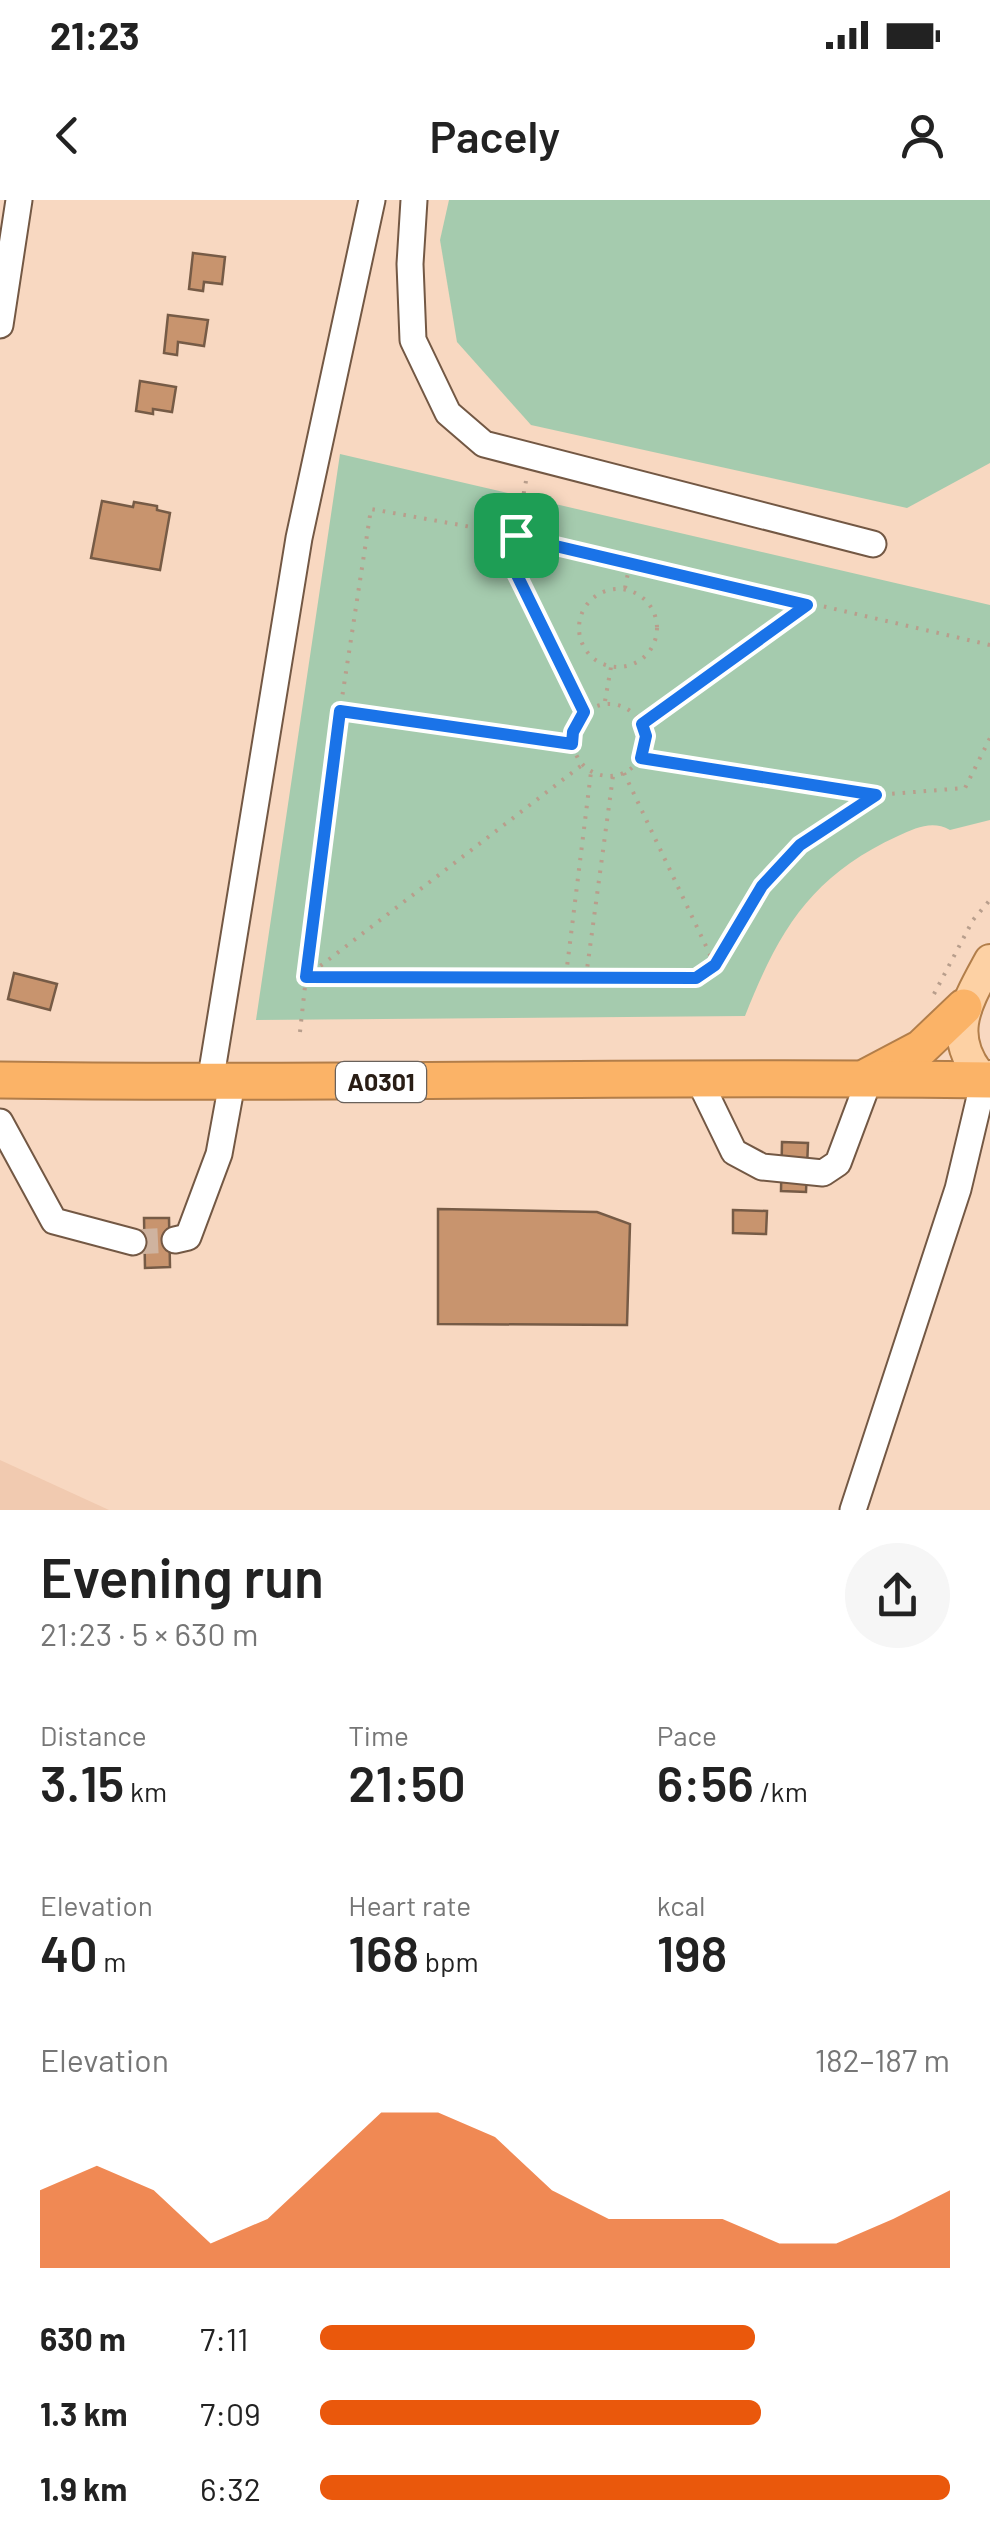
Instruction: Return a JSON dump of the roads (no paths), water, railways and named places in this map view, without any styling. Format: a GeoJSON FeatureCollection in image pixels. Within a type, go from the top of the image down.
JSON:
{"type":"FeatureCollection","features":[{"type":"Feature","properties":{"kind":"highway"},"geometry":{"type":"LineString","coordinates":[[866,1077],[921,1048],[948,1003]]}},
{"type":"Feature","properties":{"kind":"highway","name":"A0301"},"geometry":{"type":"LineString","coordinates":[[0,1080],[221,1083],[761,1077],[988,1079]]}},
{"type":"Feature","properties":{"kind":"main road"},"geometry":{"type":"LineString","coordinates":[[988,1079],[969,1064],[948,1003],[990,960]]}},
{"type":"Feature","properties":{"kind":"street"},"geometry":{"type":"LineString","coordinates":[[0,324],[19,200]]}},
{"type":"Feature","properties":{"kind":"street"},"geometry":{"type":"LineString","coordinates":[[414,200],[410,264],[413,340],[448,414],[484,444],[873,544]]}},
{"type":"Feature","properties":{"kind":"street"},"geometry":{"type":"LineString","coordinates":[[175,1240],[188,1237],[218,1154],[221,1083],[299,538],[375,202]]}},
{"type":"Feature","properties":{"kind":"street"},"geometry":{"type":"LineString","coordinates":[[698,1078],[734,1152],[762,1167],[822,1173],[838,1163],[866,1088],[866,1077]]}},
{"type":"Feature","properties":{"kind":"street"},"geometry":{"type":"LineString","coordinates":[[853,1510],[958,1189],[988,1079]]}},
{"type":"Feature","properties":{"kind":"street"},"geometry":{"type":"LineString","coordinates":[[0,1122],[54,1221],[133,1242]]}},
{"type":"Feature","properties":{"kind":"tunnel"},"geometry":{"type":"LineString","coordinates":[[133,1242],[175,1240]]}}]}
